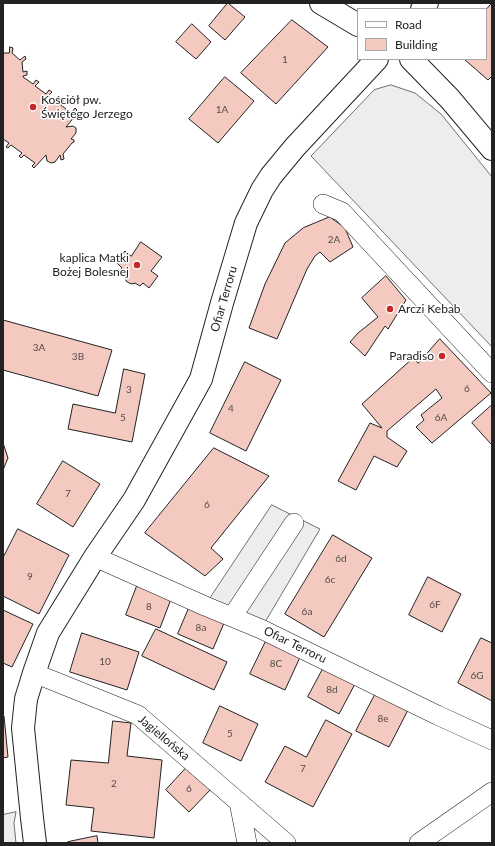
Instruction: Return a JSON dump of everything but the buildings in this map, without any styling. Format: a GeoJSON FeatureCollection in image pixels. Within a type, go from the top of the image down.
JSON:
{"type":"FeatureCollection","features":[{"type":"Feature","properties":{"kind":"street"},"geometry":{"type":"LineString","coordinates":[[321,3],[357,24]]}},
{"type":"Feature","properties":{"kind":"street","name":"Ofiar Terroru"},"geometry":{"type":"LineString","coordinates":[[35,843],[23,728],[26,699],[48,633],[95,557],[134,500],[201,379],[246,223],[262,190],[271,176],[295,147],[376,60]]}},
{"type":"Feature","properties":{"kind":"street"},"geometry":{"type":"LineString","coordinates":[[412,60],[450,99],[492,149]]}},
{"type":"Feature","properties":{"kind":"street"},"geometry":{"type":"LineString","coordinates":[[323,204],[342,212],[492,373]]}},
{"type":"Feature","properties":{"kind":"street"},"geometry":{"type":"LineString","coordinates":[[232,617],[294,523]]}},
{"type":"Feature","properties":{"kind":"street","name":"Ofiar Terroru"},"geometry":{"type":"LineString","coordinates":[[95,557],[261,629],[430,712],[492,740]]}},
{"type":"Feature","properties":{"kind":"street","name":"Jagiellońska"},"geometry":{"type":"LineString","coordinates":[[34,673],[138,715],[286,843]]}},
{"type":"Feature","properties":{"kind":"street"},"geometry":{"type":"LineString","coordinates":[[419,843],[492,792]]}},
{"type":"Feature","properties":{"kind":"street"},"geometry":{"type":"LineString","coordinates":[[239,802],[247,843]]}},
{"type":"Feature","properties":{"kind":"shaded area"},"geometry":{"type":"Polygon","coordinates":[[[391,85],[415,93],[441,114],[492,177],[492,347],[311,156],[374,90],[391,85]]]}},
{"type":"Feature","properties":{"kind":"shaded area"},"geometry":{"type":"Polygon","coordinates":[[[272,505],[320,529],[261,629],[205,606],[272,505]]]}},
{"type":"Feature","properties":{"kind":"shaded area"},"geometry":{"type":"Polygon","coordinates":[[[16,812],[14,823],[16,843],[3,843],[3,815],[16,812]]]}},
{"type":"Feature","properties":{"kind":"place","name":"Kościół pw. Świętego Jerzego"},"geometry":{"type":"Point","coordinates":[33,107]}},
{"type":"Feature","properties":{"kind":"place","name":"kaplica Matki Bożej Bolesnej"},"geometry":{"type":"Point","coordinates":[137,265]}},
{"type":"Feature","properties":{"kind":"place","name":"Arczi Kebab"},"geometry":{"type":"Point","coordinates":[390,309]}},
{"type":"Feature","properties":{"kind":"place","name":"Paradiso"},"geometry":{"type":"Point","coordinates":[442,356]}}]}
